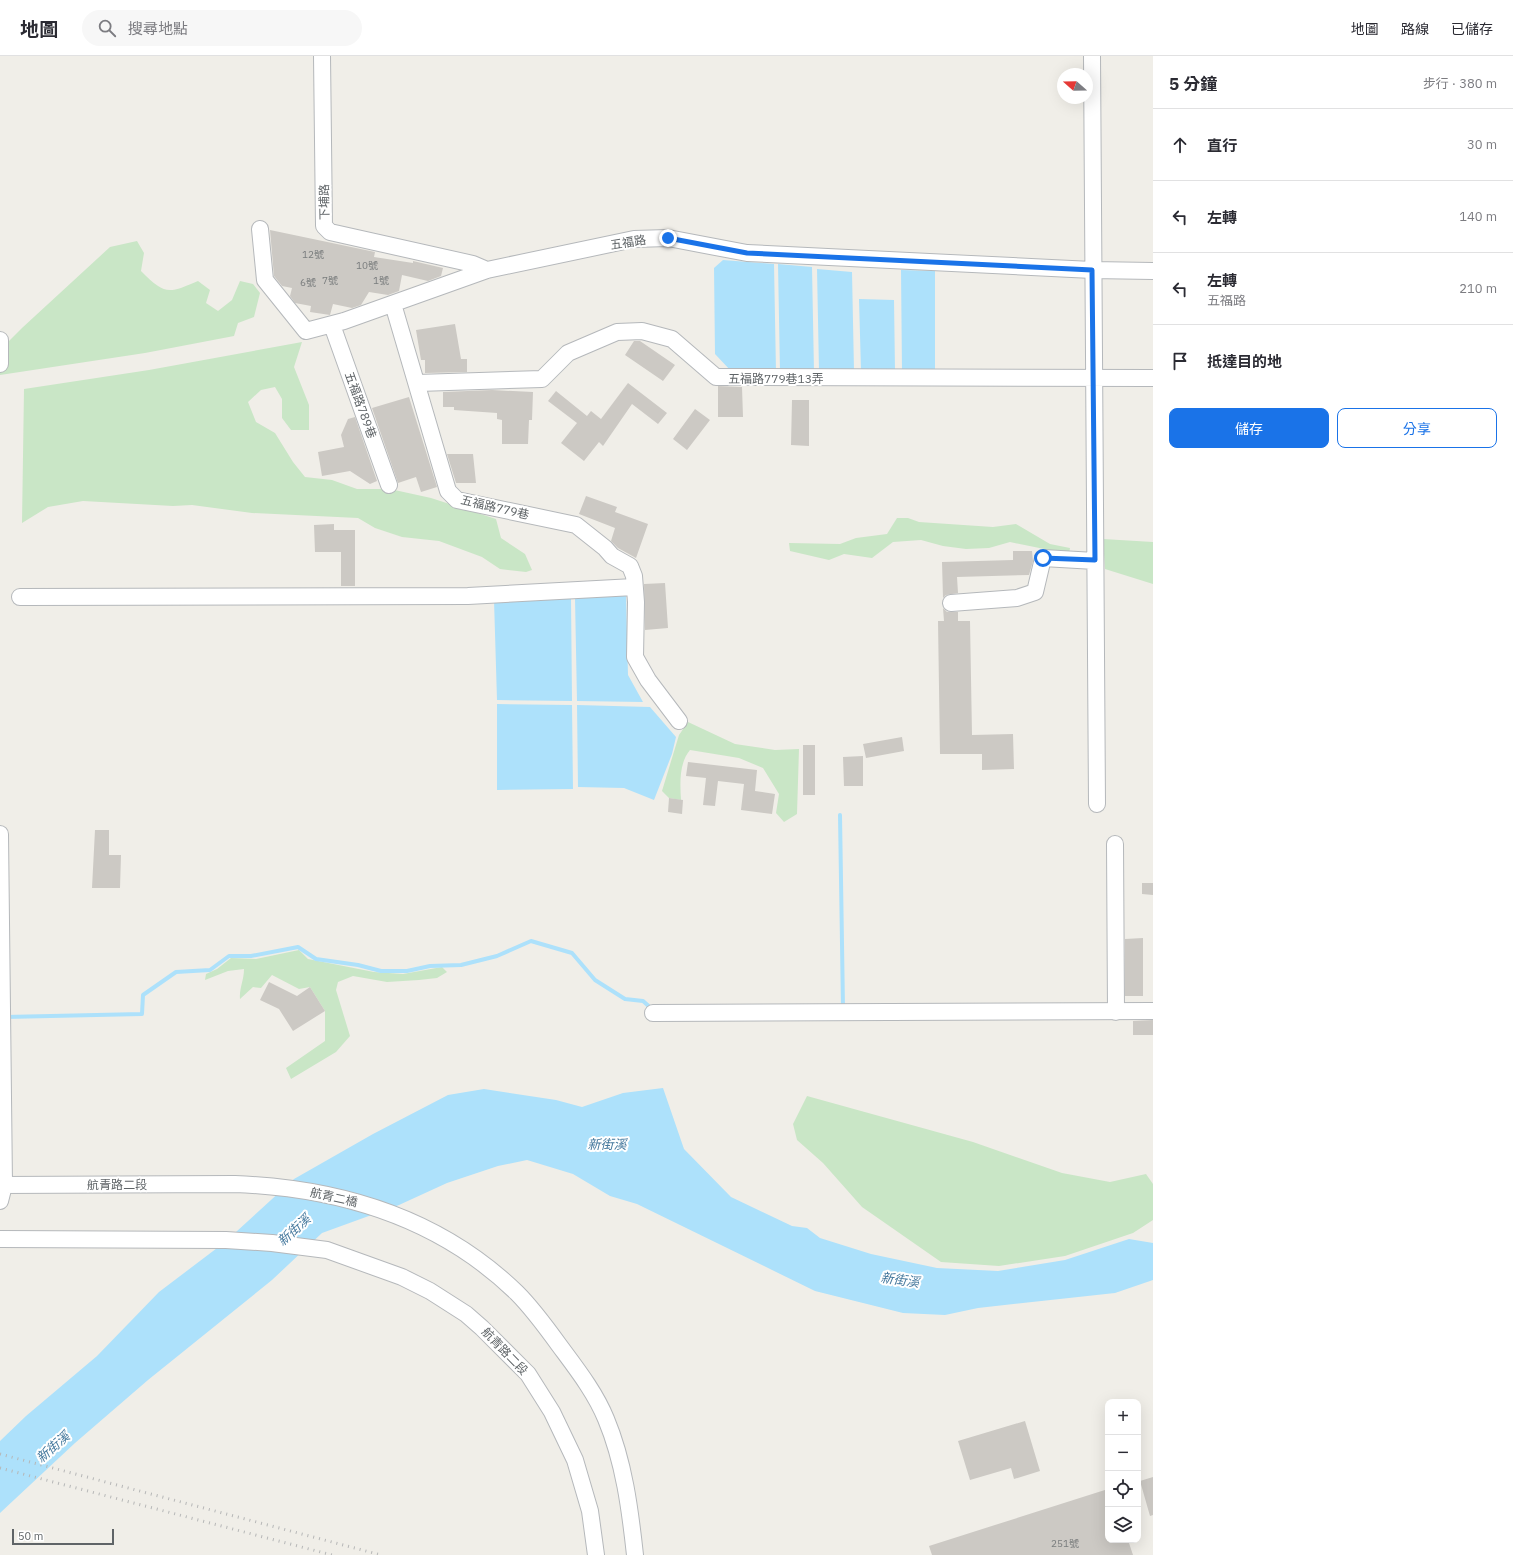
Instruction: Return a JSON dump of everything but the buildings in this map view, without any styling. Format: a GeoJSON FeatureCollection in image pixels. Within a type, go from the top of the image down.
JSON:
{"type":"FeatureCollection","features":[{"type":"Feature","properties":{"kind":"street","name":"下埔路"},"geometry":{"type":"LineString","coordinates":[[322,56],[324,226],[330,232],[473,264],[486,270]]}},
{"type":"Feature","properties":{"kind":"street"},"geometry":{"type":"LineString","coordinates":[[1092,56],[1092,270],[1097,804]]}},
{"type":"Feature","properties":{"kind":"street","name":"五福路"},"geometry":{"type":"LineString","coordinates":[[260,229],[264,280],[306,331],[332,325],[486,270],[634,239],[668,238],[747,253],[1092,270],[1153,270]]}},
{"type":"Feature","properties":{"kind":"street","name":"五福路779巷"},"geometry":{"type":"LineString","coordinates":[[393,304],[418,383],[448,490],[458,500],[576,525],[605,548],[612,556],[630,566],[634,576],[635,657],[648,680],[679,721]]}},
{"type":"Feature","properties":{"kind":"street","name":"五福路789巷"},"geometry":{"type":"LineString","coordinates":[[332,325],[389,485]]}},
{"type":"Feature","properties":{"kind":"street","name":"五福路779巷13弄"},"geometry":{"type":"LineString","coordinates":[[418,383],[542,379],[568,352],[617,332],[642,330],[672,339],[716,377],[1153,378]]}},
{"type":"Feature","properties":{"kind":"street"},"geometry":{"type":"LineString","coordinates":[[0,340],[0,364]]}},
{"type":"Feature","properties":{"kind":"street"},"geometry":{"type":"LineString","coordinates":[[951,603],[1017,598],[1035,592],[1043,558],[1095,560]]}},
{"type":"Feature","properties":{"kind":"street"},"geometry":{"type":"LineString","coordinates":[[20,597],[468,596],[634,587]]}},
{"type":"Feature","properties":{"kind":"street"},"geometry":{"type":"LineString","coordinates":[[0,834],[2,1185],[0,1201]]}},
{"type":"Feature","properties":{"kind":"street"},"geometry":{"type":"LineString","coordinates":[[1116,844],[1116,1012]]}},
{"type":"Feature","properties":{"kind":"street"},"geometry":{"type":"LineString","coordinates":[[653,1013],[1153,1011]]}},
{"type":"Feature","properties":{"kind":"street","name":"航青路二段"},"geometry":{"type":"LineString","coordinates":[[2,1185],[235,1184]]}},
{"type":"Feature","properties":{"kind":"street","name":"航青二橋"},"geometry":{"type":"LineString","coordinates":[[235,1184],[271,1185],[318,1192],[377,1207],[428,1228],[481,1263],[517,1293],[550,1332],[581,1374],[606,1417],[619,1455],[630,1510],[635,1555]]}},
{"type":"Feature","properties":{"kind":"street","name":"航青路二段"},"geometry":{"type":"LineString","coordinates":[[0,1239],[171,1241],[226,1240],[272,1243],[327,1250],[402,1277],[430,1291],[466,1314],[482,1328],[528,1374],[552,1412],[575,1460],[590,1511],[596,1555]]}},
{"type":"Feature","properties":{"kind":"green space"},"geometry":{"type":"Polygon","coordinates":[[[137,241],[144,253],[141,271],[149,279],[156,285],[167,290],[180,288],[198,281],[210,290],[206,303],[218,311],[232,300],[240,281],[253,284],[260,293],[254,317],[238,323],[234,336],[145,353],[0,375],[0,350],[22,328],[110,247],[137,241]]]}},
{"type":"Feature","properties":{"kind":"green space"},"geometry":{"type":"Polygon","coordinates":[[[302,342],[294,367],[309,405],[309,430],[291,430],[282,418],[282,399],[275,387],[261,390],[248,402],[256,422],[275,433],[293,462],[305,477],[332,480],[357,489],[390,489],[431,498],[496,519],[501,538],[525,554],[532,570],[526,572],[500,569],[482,557],[439,541],[402,537],[375,528],[358,518],[252,513],[192,505],[173,506],[83,501],[48,507],[22,523],[24,389],[149,370],[302,342]]]}},
{"type":"Feature","properties":{"kind":"green space"},"geometry":{"type":"Polygon","coordinates":[[[897,518],[908,518],[919,522],[993,527],[1016,524],[1050,544],[1070,548],[1069,554],[1010,542],[989,548],[966,549],[943,546],[921,540],[893,542],[872,558],[844,554],[829,560],[790,551],[789,543],[840,544],[856,538],[887,534],[897,518]]]}},
{"type":"Feature","properties":{"kind":"green space"},"geometry":{"type":"Polygon","coordinates":[[[1103,539],[1153,542],[1153,584],[1105,569],[1103,539]]]}},
{"type":"Feature","properties":{"kind":"green space"},"geometry":{"type":"Polygon","coordinates":[[[688,722],[735,744],[775,750],[799,749],[797,814],[784,822],[776,813],[779,794],[763,768],[739,758],[690,750],[686,755],[682,767],[681,800],[669,798],[662,791],[679,735],[688,722]]]}},
{"type":"Feature","properties":{"kind":"green space"},"geometry":{"type":"Polygon","coordinates":[[[299,950],[308,959],[374,972],[403,974],[442,967],[447,972],[437,978],[419,980],[387,982],[353,976],[338,982],[336,990],[350,1036],[336,1052],[291,1079],[286,1068],[325,1041],[325,1011],[310,987],[299,989],[272,975],[261,988],[253,987],[240,999],[244,969],[228,971],[205,980],[206,974],[217,969],[231,958],[256,959],[299,950]]]}},
{"type":"Feature","properties":{"kind":"green space"},"geometry":{"type":"Polygon","coordinates":[[[807,1096],[973,1142],[1062,1173],[1110,1182],[1146,1174],[1153,1184],[1153,1220],[1133,1233],[1065,1256],[999,1266],[941,1262],[862,1207],[823,1163],[797,1140],[793,1124],[807,1096]]]}},
{"type":"Feature","properties":{"kind":"water"},"geometry":{"type":"Polygon","coordinates":[[[723,260],[774,264],[776,372],[731,371],[715,354],[714,268],[723,260]]]}},
{"type":"Feature","properties":{"kind":"water"},"geometry":{"type":"Polygon","coordinates":[[[778,264],[812,267],[814,372],[780,372],[778,264]]]}},
{"type":"Feature","properties":{"kind":"water"},"geometry":{"type":"Polygon","coordinates":[[[817,269],[852,272],[854,371],[819,371],[817,269]]]}},
{"type":"Feature","properties":{"kind":"water"},"geometry":{"type":"Polygon","coordinates":[[[901,270],[935,271],[935,371],[902,372],[901,270]]]}},
{"type":"Feature","properties":{"kind":"water"},"geometry":{"type":"Polygon","coordinates":[[[859,299],[894,300],[895,371],[861,371],[859,299]]]}},
{"type":"Feature","properties":{"kind":"water"},"geometry":{"type":"Polygon","coordinates":[[[626,595],[628,675],[643,702],[577,701],[575,598],[626,595]]]}},
{"type":"Feature","properties":{"kind":"water"},"geometry":{"type":"Polygon","coordinates":[[[571,598],[572,701],[497,700],[494,600],[571,598]]]}},
{"type":"Feature","properties":{"kind":"water"},"geometry":{"type":"Polygon","coordinates":[[[497,704],[572,705],[573,789],[497,790],[497,704]]]}},
{"type":"Feature","properties":{"kind":"water"},"geometry":{"type":"Polygon","coordinates":[[[577,705],[650,707],[676,737],[672,754],[654,800],[624,788],[578,787],[577,705]]]}},
{"type":"Feature","properties":{"kind":"water","name":"新街溪"},"geometry":{"type":"Polygon","coordinates":[[[663,1088],[684,1149],[731,1197],[792,1226],[807,1228],[820,1238],[871,1254],[937,1268],[998,1271],[1065,1260],[1129,1239],[1153,1243],[1153,1280],[1115,1293],[978,1308],[945,1315],[903,1313],[815,1291],[637,1204],[610,1196],[573,1174],[527,1160],[498,1166],[447,1183],[399,1205],[322,1233],[272,1280],[148,1380],[75,1443],[0,1513],[0,1441],[26,1416],[97,1356],[159,1292],[225,1242],[294,1179],[373,1134],[448,1095],[484,1089],[556,1100],[582,1107],[623,1093],[663,1088]]]}},
{"type":"Feature","properties":{"kind":"waterway"},"geometry":{"type":"LineString","coordinates":[[840,815],[843,1008]]}},
{"type":"Feature","properties":{"kind":"waterway"},"geometry":{"type":"LineString","coordinates":[[5,1017],[142,1014],[143,995],[176,972],[210,970],[229,956],[251,956],[298,947],[316,959],[358,965],[381,971],[407,971],[430,966],[461,965],[497,956],[531,941],[572,953],[595,980],[625,999],[643,1001],[652,1009]]}},
{"type":"Feature","properties":{"kind":"railway"},"geometry":{"type":"LineString","coordinates":[[0,1454],[381,1555]]}},
{"type":"Feature","properties":{"kind":"railway"},"geometry":{"type":"LineString","coordinates":[[0,1468],[332,1555]]}},
{"type":"Feature","properties":{"kind":"route"},"geometry":{"type":"LineString","coordinates":[[668,238],[747,253],[1092,270],[1095,560],[1043,558]]}}]}
